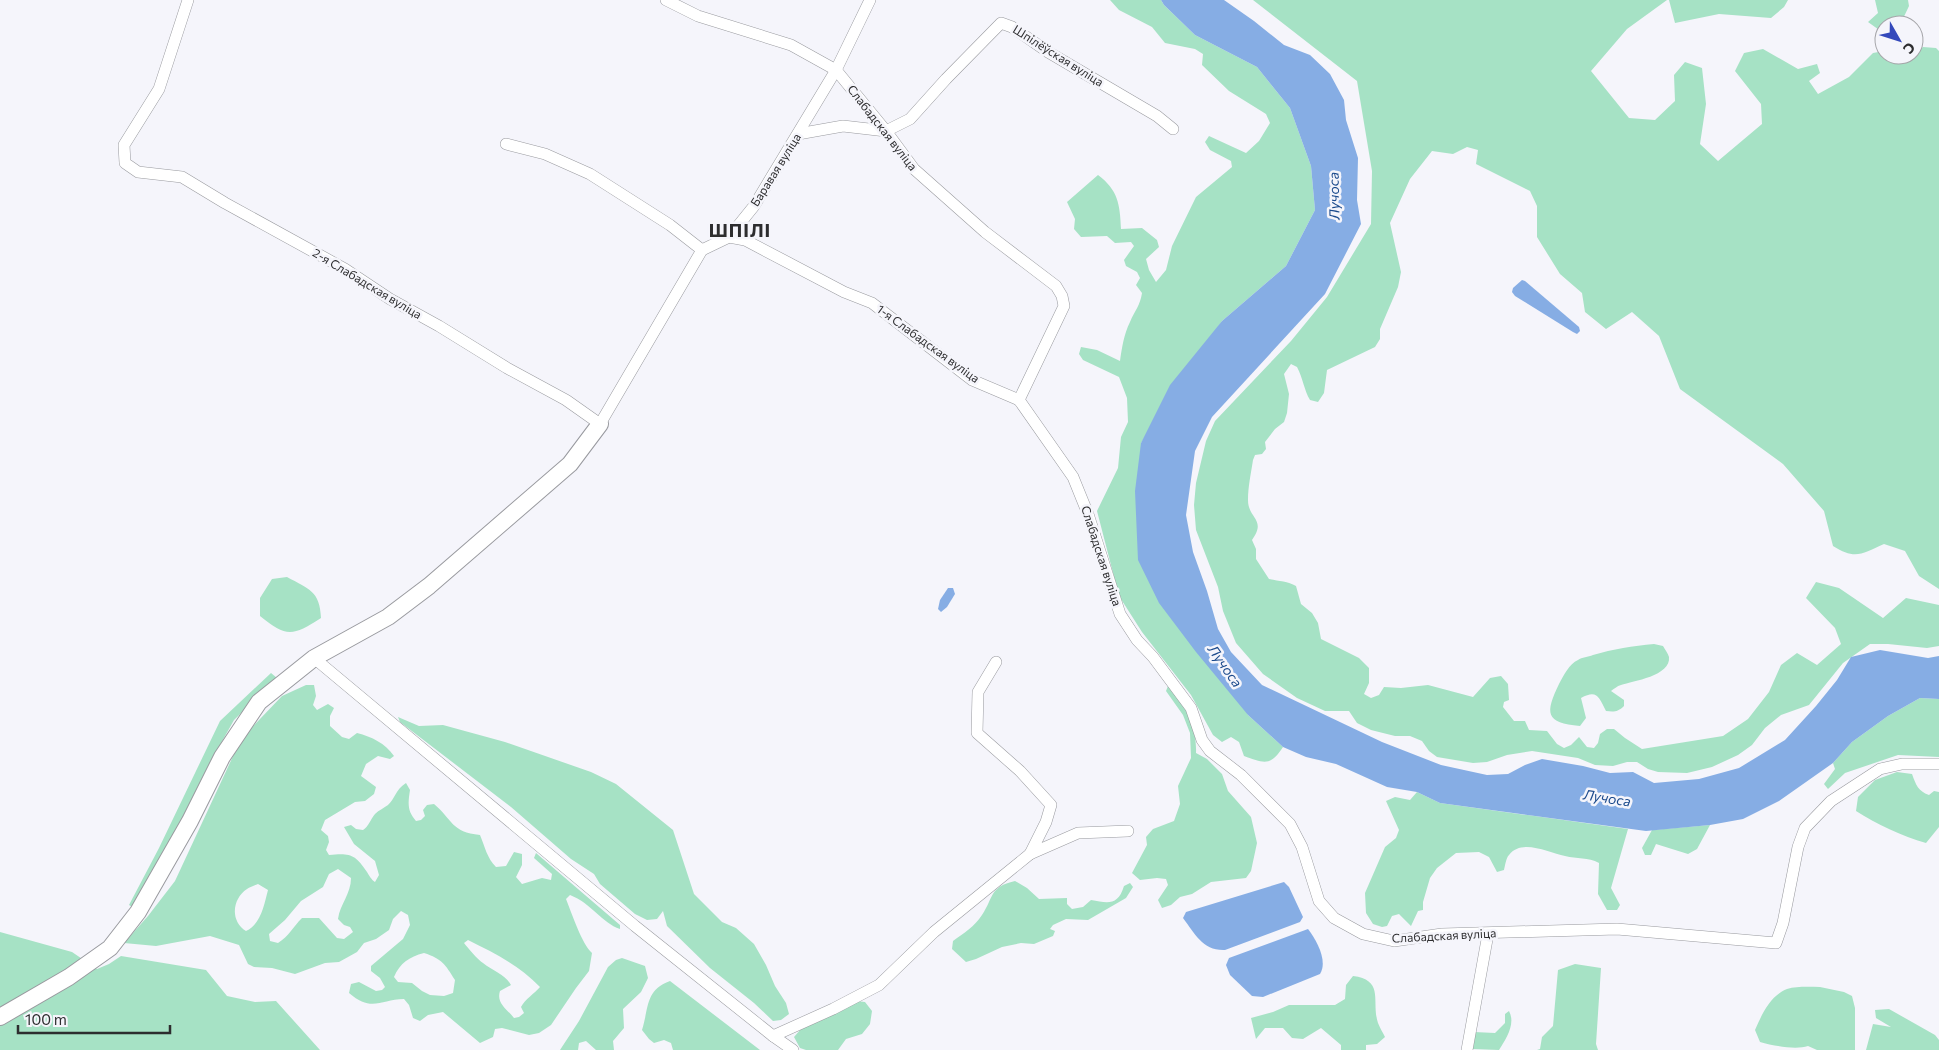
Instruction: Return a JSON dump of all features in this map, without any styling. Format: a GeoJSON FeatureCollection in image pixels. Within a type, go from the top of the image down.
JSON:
{"type":"FeatureCollection","features":[{"type":"Feature","properties":{"kind":"street","name":"2-я Слабадская вуліца"},"geometry":{"type":"LineString","coordinates":[[188,0],[159,89],[124,145],[125,164],[138,172],[182,177],[225,203],[345,269],[390,299],[440,326],[507,368],[566,400],[600,424]]}},
{"type":"Feature","properties":{"kind":"street","name":"Слабадская вуліца"},"geometry":{"type":"LineString","coordinates":[[666,0],[698,16],[791,45],[836,70],[886,131],[914,169],[985,232],[1056,286],[1062,296],[1064,306],[1019,400],[1072,477],[1088,514],[1120,614],[1136,640],[1153,657],[1190,708],[1202,740],[1210,751],[1241,775],[1290,824],[1302,847],[1320,901],[1334,918],[1363,934],[1394,941],[1442,934],[1617,929],[1776,943],[1783,923],[1798,847],[1805,828],[1831,802],[1880,769],[1902,764],[1939,764]]}},
{"type":"Feature","properties":{"kind":"street","name":"Баравая вуліца"},"geometry":{"type":"LineString","coordinates":[[702,250],[729,238],[754,206],[836,70],[870,0]]}},
{"type":"Feature","properties":{"kind":"street","name":"Шпілёўская вуліца"},"geometry":{"type":"LineString","coordinates":[[886,131],[910,119],[1001,23],[1012,27],[1048,52],[1157,116],[1173,129]]}},
{"type":"Feature","properties":{"kind":"street"},"geometry":{"type":"LineString","coordinates":[[798,134],[843,126],[886,131]]}},
{"type":"Feature","properties":{"kind":"street"},"geometry":{"type":"LineString","coordinates":[[0,1018],[69,977],[110,948],[138,912],[190,821],[222,756],[254,710],[266,697],[314,658],[388,617],[429,586],[570,464],[600,424],[702,250],[670,225],[590,174],[545,154],[506,144]]}},
{"type":"Feature","properties":{"kind":"street","name":"1-я Слабадская вуліца"},"geometry":{"type":"LineString","coordinates":[[729,238],[745,240],[844,292],[872,303],[972,380],[1019,400]]}},
{"type":"Feature","properties":{"kind":"street"},"geometry":{"type":"LineString","coordinates":[[314,658],[635,926],[793,1050]]}},
{"type":"Feature","properties":{"kind":"street"},"geometry":{"type":"LineString","coordinates":[[996,662],[978,692],[976,732],[1020,772],[1051,804],[1046,822],[1030,854]]}},
{"type":"Feature","properties":{"kind":"street"},"geometry":{"type":"LineString","coordinates":[[773,1036],[833,1009],[879,985],[934,932],[1030,854],[1078,832],[1128,831]]}},
{"type":"Feature","properties":{"kind":"street"},"geometry":{"type":"LineString","coordinates":[[1467,1050],[1488,934]]}},
{"type":"Feature","properties":{"kind":"green space"},"geometry":{"type":"Polygon","coordinates":[[[1110,0],[1161,0],[1195,35],[1257,67],[1290,108],[1311,166],[1315,210],[1286,266],[1222,321],[1141,443],[1248,715],[1283,747],[1274,758],[1266,762],[1244,756],[1239,742],[1231,737],[1222,742],[1213,735],[1191,695],[1142,632],[1119,596],[1097,511],[1118,468],[1121,437],[1128,422],[1127,398],[1119,377],[1083,360],[1079,354],[1081,347],[1097,350],[1120,361],[1126,331],[1139,305],[1142,293],[1136,285],[1140,278],[1137,272],[1126,266],[1124,260],[1134,246],[1131,242],[1115,243],[1107,236],[1081,237],[1074,229],[1075,219],[1067,202],[1098,175],[1105,181],[1117,198],[1121,229],[1142,228],[1157,240],[1159,247],[1146,259],[1149,270],[1156,282],[1166,270],[1172,246],[1196,197],[1232,167],[1231,161],[1210,150],[1205,142],[1209,136],[1246,153],[1259,141],[1270,123],[1266,114],[1229,91],[1202,65],[1203,54],[1195,49],[1165,43],[1152,27],[1119,10],[1110,0]]]}},
{"type":"Feature","properties":{"kind":"green space"},"geometry":{"type":"Polygon","coordinates":[[[1253,0],[1667,0],[1627,29],[1591,71],[1629,118],[1655,120],[1675,101],[1674,75],[1685,62],[1702,68],[1706,104],[1700,144],[1718,161],[1762,124],[1761,104],[1735,71],[1744,53],[1763,49],[1798,69],[1817,64],[1820,73],[1809,81],[1818,94],[1849,77],[1873,53],[1874,65],[1924,65],[1924,47],[1936,48],[1939,51],[1939,589],[1919,576],[1905,551],[1884,544],[1864,553],[1853,554],[1833,546],[1824,511],[1783,464],[1680,389],[1659,336],[1632,312],[1606,329],[1585,312],[1582,293],[1560,274],[1537,237],[1537,206],[1530,191],[1476,164],[1478,150],[1467,147],[1453,154],[1432,151],[1410,179],[1390,223],[1401,272],[1398,287],[1380,329],[1380,339],[1375,347],[1327,370],[1324,393],[1318,402],[1310,400],[1297,367],[1291,364],[1284,374],[1289,394],[1284,422],[1275,429],[1265,442],[1266,449],[1262,454],[1255,455],[1250,480],[1249,506],[1256,519],[1258,528],[1252,540],[1256,549],[1256,559],[1269,579],[1296,586],[1301,604],[1312,613],[1318,623],[1321,639],[1359,658],[1369,668],[1369,683],[1364,694],[1371,698],[1379,695],[1384,687],[1401,688],[1428,685],[1473,697],[1490,678],[1501,676],[1508,684],[1509,700],[1504,702],[1503,707],[1514,721],[1525,721],[1529,730],[1547,731],[1557,744],[1564,748],[1571,745],[1579,737],[1587,747],[1594,748],[1598,743],[1600,734],[1607,729],[1614,729],[1642,749],[1723,736],[1748,719],[1769,692],[1781,665],[1797,653],[1817,665],[1841,644],[1835,628],[1806,598],[1816,582],[1839,588],[1883,618],[1906,598],[1939,605],[1939,646],[1927,648],[1870,644],[1843,663],[1809,705],[1781,715],[1765,728],[1752,745],[1738,755],[1712,767],[1687,773],[1658,772],[1648,769],[1637,762],[1627,762],[1613,766],[1595,765],[1578,758],[1532,751],[1507,755],[1487,762],[1473,763],[1437,757],[1429,751],[1422,741],[1410,736],[1395,736],[1371,730],[1357,723],[1349,711],[1325,711],[1297,698],[1263,674],[1236,643],[1223,611],[1218,587],[1196,530],[1194,505],[1196,483],[1206,441],[1215,421],[1291,341],[1327,297],[1371,224],[1372,171],[1357,81],[1253,0]]]}},
{"type":"Feature","properties":{"kind":"green space"},"geometry":{"type":"Polygon","coordinates":[[[1669,0],[1788,0],[1784,7],[1771,18],[1719,14],[1675,23],[1669,0]]]}},
{"type":"Feature","properties":{"kind":"green space"},"geometry":{"type":"Polygon","coordinates":[[[1875,0],[1908,0],[1909,6],[1905,15],[1876,15],[1878,13],[1875,0]]]}},
{"type":"Feature","properties":{"kind":"green space"},"geometry":{"type":"Polygon","coordinates":[[[1874,17],[1874,26],[1868,22],[1874,17]]]}},
{"type":"Feature","properties":{"kind":"green space"},"geometry":{"type":"Polygon","coordinates":[[[287,577],[307,588],[316,596],[321,618],[303,629],[289,632],[276,628],[260,616],[260,598],[272,579],[287,577]]]}},
{"type":"Feature","properties":{"kind":"green space"},"geometry":{"type":"Polygon","coordinates":[[[1654,644],[1663,646],[1669,657],[1668,663],[1664,669],[1650,677],[1620,685],[1611,691],[1624,700],[1624,706],[1620,709],[1606,711],[1599,698],[1591,694],[1581,698],[1586,718],[1580,726],[1560,722],[1551,715],[1551,702],[1554,694],[1569,667],[1575,662],[1608,651],[1654,644]]]}},
{"type":"Feature","properties":{"kind":"green space"},"geometry":{"type":"Polygon","coordinates":[[[271,673],[277,678],[234,720],[211,761],[159,867],[134,908],[129,905],[159,848],[220,721],[271,673]]]}},
{"type":"Feature","properties":{"kind":"green space"},"geometry":{"type":"Polygon","coordinates":[[[306,685],[314,685],[316,696],[313,705],[317,710],[328,704],[334,708],[330,716],[330,726],[342,737],[349,739],[357,733],[368,736],[382,744],[394,756],[390,759],[378,756],[366,764],[361,776],[376,787],[374,794],[365,801],[355,802],[325,820],[321,830],[328,836],[329,842],[326,850],[329,855],[342,854],[355,858],[375,882],[379,875],[375,861],[354,844],[344,827],[351,825],[356,829],[363,830],[375,814],[388,805],[406,783],[410,790],[410,810],[416,821],[421,820],[425,816],[423,810],[427,805],[434,804],[458,828],[480,835],[488,856],[496,867],[506,866],[514,852],[522,854],[522,865],[516,877],[522,884],[542,878],[551,880],[552,874],[534,858],[536,853],[620,925],[620,929],[570,895],[566,899],[581,936],[592,953],[589,971],[551,1025],[539,1033],[529,1035],[502,1028],[495,1029],[493,1037],[480,1043],[443,1012],[428,1015],[420,1021],[413,1018],[409,1005],[404,999],[370,1004],[357,999],[349,993],[351,984],[359,982],[376,991],[382,990],[385,987],[380,978],[371,971],[371,966],[403,939],[410,925],[408,915],[401,911],[393,919],[389,930],[376,939],[364,943],[357,952],[339,962],[325,963],[295,974],[272,968],[254,967],[248,964],[239,945],[210,936],[156,946],[124,943],[175,881],[241,739],[282,696],[306,685]],[[338,869],[329,874],[323,887],[301,901],[285,920],[269,934],[270,941],[278,943],[302,918],[319,918],[337,938],[344,939],[353,932],[350,927],[344,925],[338,919],[351,884],[351,878],[338,869]],[[258,884],[248,888],[238,898],[235,910],[237,922],[246,931],[258,919],[268,890],[258,884]],[[468,940],[464,943],[473,954],[487,966],[502,975],[511,985],[500,991],[500,999],[503,1006],[514,1018],[519,1017],[524,1013],[521,1007],[523,1004],[540,987],[524,972],[497,955],[468,940]],[[424,953],[409,959],[399,968],[394,977],[398,982],[412,983],[430,995],[444,996],[453,993],[455,980],[446,966],[430,955],[424,953]]]}},
{"type":"Feature","properties":{"kind":"green space"},"geometry":{"type":"Polygon","coordinates":[[[1168,686],[1181,700],[1190,716],[1195,735],[1196,753],[1207,759],[1222,774],[1228,791],[1251,817],[1257,843],[1251,871],[1246,878],[1211,882],[1192,894],[1180,897],[1171,905],[1162,908],[1158,900],[1168,885],[1166,879],[1140,880],[1132,873],[1147,845],[1146,837],[1153,829],[1174,821],[1180,804],[1178,786],[1191,758],[1190,733],[1183,715],[1166,691],[1168,686]]]}},
{"type":"Feature","properties":{"kind":"green space"},"geometry":{"type":"Polygon","coordinates":[[[1920,698],[1939,699],[1939,757],[1898,755],[1845,773],[1828,789],[1824,784],[1835,769],[1833,763],[1852,742],[1888,716],[1920,698]]]}},
{"type":"Feature","properties":{"kind":"green space"},"geometry":{"type":"Polygon","coordinates":[[[398,717],[419,726],[443,725],[505,742],[591,772],[616,784],[673,830],[694,894],[722,922],[736,928],[754,944],[775,986],[786,1003],[789,1014],[781,1020],[773,1021],[754,1003],[710,968],[667,926],[663,911],[657,919],[647,920],[635,914],[600,884],[594,874],[571,859],[511,807],[400,722],[398,717]]]}},
{"type":"Feature","properties":{"kind":"green space"},"geometry":{"type":"Polygon","coordinates":[[[1897,772],[1912,774],[1922,792],[1929,795],[1934,791],[1939,792],[1939,827],[1926,843],[1890,829],[1856,811],[1858,797],[1875,780],[1897,772]]]}},
{"type":"Feature","properties":{"kind":"green space"},"geometry":{"type":"Polygon","coordinates":[[[1417,792],[1440,803],[1628,829],[1611,888],[1620,905],[1617,910],[1607,910],[1598,894],[1599,863],[1528,847],[1514,850],[1506,860],[1504,870],[1497,872],[1489,857],[1479,852],[1456,853],[1437,868],[1430,878],[1423,902],[1423,910],[1418,911],[1411,926],[1399,914],[1392,916],[1387,926],[1382,927],[1373,924],[1366,913],[1365,893],[1385,847],[1396,838],[1399,830],[1386,801],[1395,797],[1410,800],[1417,792]]]}},
{"type":"Feature","properties":{"kind":"green space"},"geometry":{"type":"Polygon","coordinates":[[[1710,825],[1697,849],[1688,854],[1656,844],[1651,855],[1645,855],[1642,848],[1652,830],[1710,825]]]}},
{"type":"Feature","properties":{"kind":"green space"},"geometry":{"type":"Polygon","coordinates":[[[1015,881],[1027,888],[1039,899],[1067,898],[1067,904],[1072,909],[1083,907],[1091,900],[1112,902],[1119,897],[1124,886],[1130,883],[1133,887],[1126,898],[1088,920],[1066,919],[1053,925],[1050,929],[1055,931],[1053,936],[1034,944],[1021,943],[1002,947],[966,962],[952,949],[953,941],[969,930],[979,919],[996,890],[1007,883],[1015,881]]]}},
{"type":"Feature","properties":{"kind":"green space"},"geometry":{"type":"Polygon","coordinates":[[[0,932],[72,952],[97,969],[121,956],[206,970],[227,996],[255,1002],[276,1001],[320,1050],[0,1050],[0,932]]]}},
{"type":"Feature","properties":{"kind":"green space"},"geometry":{"type":"Polygon","coordinates":[[[622,958],[645,966],[648,978],[641,992],[623,1009],[624,1028],[613,1041],[614,1050],[596,1050],[586,1041],[579,1043],[578,1050],[560,1050],[579,1021],[608,967],[616,960],[622,958]]]}},
{"type":"Feature","properties":{"kind":"green space"},"geometry":{"type":"Polygon","coordinates":[[[1575,964],[1601,968],[1596,1044],[1598,1050],[1537,1050],[1540,1049],[1542,1037],[1553,1026],[1558,970],[1575,964]]]}},
{"type":"Feature","properties":{"kind":"green space"},"geometry":{"type":"Polygon","coordinates":[[[1353,976],[1363,978],[1373,987],[1376,1015],[1385,1037],[1377,1044],[1366,1045],[1366,1050],[1341,1050],[1341,1045],[1321,1028],[1303,1039],[1292,1038],[1283,1028],[1265,1028],[1256,1039],[1251,1018],[1289,1005],[1335,1005],[1345,999],[1346,985],[1353,976]]]}},
{"type":"Feature","properties":{"kind":"green space"},"geometry":{"type":"Polygon","coordinates":[[[670,981],[760,1050],[673,1050],[671,1043],[664,1040],[654,1043],[642,1030],[647,1007],[656,989],[670,981]]]}},
{"type":"Feature","properties":{"kind":"green space"},"geometry":{"type":"Polygon","coordinates":[[[1820,987],[1844,992],[1852,996],[1855,1008],[1855,1050],[1817,1050],[1808,1046],[1791,1048],[1760,1042],[1755,1030],[1764,1012],[1776,996],[1791,988],[1820,987]]]}},
{"type":"Feature","properties":{"kind":"green space"},"geometry":{"type":"Polygon","coordinates":[[[856,1001],[865,1002],[872,1011],[870,1024],[862,1034],[846,1039],[838,1050],[806,1050],[800,1048],[794,1037],[801,1029],[856,1001]]]}},
{"type":"Feature","properties":{"kind":"green space"},"geometry":{"type":"Polygon","coordinates":[[[1889,1009],[1935,1035],[1939,1040],[1939,1050],[1866,1050],[1873,1024],[1891,1027],[1876,1018],[1875,1010],[1889,1009]]]}},
{"type":"Feature","properties":{"kind":"green space"},"geometry":{"type":"Polygon","coordinates":[[[1509,1011],[1511,1026],[1499,1050],[1473,1049],[1474,1032],[1495,1033],[1505,1023],[1505,1014],[1509,1011]]]}},
{"type":"Feature","properties":{"kind":"water","name":"Лучоса"},"geometry":{"type":"Polygon","coordinates":[[[1161,0],[1224,0],[1284,45],[1310,55],[1330,74],[1344,100],[1346,120],[1358,158],[1357,200],[1361,224],[1325,294],[1212,417],[1195,451],[1186,515],[1193,552],[1218,629],[1231,652],[1262,685],[1382,742],[1441,765],[1487,775],[1508,774],[1542,759],[1610,773],[1633,772],[1654,783],[1699,779],[1739,768],[1785,740],[1837,680],[1851,657],[1880,650],[1928,658],[1939,656],[1939,699],[1920,698],[1888,716],[1852,742],[1833,763],[1779,801],[1743,819],[1710,825],[1646,831],[1440,803],[1417,792],[1387,787],[1336,764],[1306,757],[1283,747],[1248,715],[1196,652],[1159,603],[1138,560],[1135,491],[1141,443],[1170,385],[1222,321],[1286,266],[1315,210],[1311,166],[1290,108],[1257,67],[1195,35],[1161,0]]]}},
{"type":"Feature","properties":{"kind":"water"},"geometry":{"type":"Polygon","coordinates":[[[1522,280],[1579,327],[1580,331],[1577,334],[1573,332],[1515,296],[1512,292],[1513,288],[1522,280]]]}},
{"type":"Feature","properties":{"kind":"water"},"geometry":{"type":"Polygon","coordinates":[[[948,588],[953,588],[955,594],[947,607],[941,612],[938,609],[940,600],[948,588]]]}},
{"type":"Feature","properties":{"kind":"water"},"geometry":{"type":"Polygon","coordinates":[[[1284,882],[1289,887],[1303,917],[1300,922],[1225,950],[1217,950],[1205,945],[1183,918],[1186,912],[1284,882]]]}},
{"type":"Feature","properties":{"kind":"water"},"geometry":{"type":"Polygon","coordinates":[[[1308,929],[1318,945],[1322,957],[1323,963],[1320,974],[1263,997],[1252,996],[1230,975],[1226,965],[1229,958],[1308,929]]]}},
{"type":"Feature","properties":{"kind":"district","name":"ШПІЛІ"},"geometry":{"type":"Point","coordinates":[740,231]}}]}
